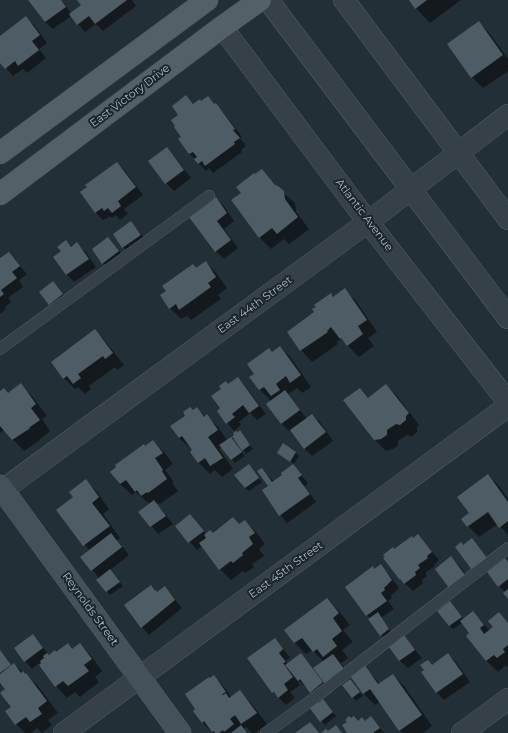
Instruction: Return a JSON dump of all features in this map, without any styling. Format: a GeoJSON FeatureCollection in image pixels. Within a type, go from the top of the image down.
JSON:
{"type":"FeatureCollection","features":[{"type":"Feature","properties":{"kind":"main road","name":"East Victory Drive"},"geometry":{"type":"LineString","coordinates":[[0,194],[260,0]]}},
{"type":"Feature","properties":{"kind":"main road"},"geometry":{"type":"LineString","coordinates":[[0,153],[204,1]]}},
{"type":"Feature","properties":{"kind":"street"},"geometry":{"type":"LineString","coordinates":[[268,0],[508,318]]}},
{"type":"Feature","properties":{"kind":"street"},"geometry":{"type":"LineString","coordinates":[[344,0],[508,220]]}},
{"type":"Feature","properties":{"kind":"street","name":"Atlantic Avenue"},"geometry":{"type":"LineString","coordinates":[[222,27],[368,222],[508,402]]}},
{"type":"Feature","properties":{"kind":"street","name":"East 44th Street"},"geometry":{"type":"LineString","coordinates":[[1,489],[368,222],[508,115]]}},
{"type":"Feature","properties":{"kind":"street","name":"East 45th Street"},"geometry":{"type":"LineString","coordinates":[[64,733],[508,406]]}},
{"type":"Feature","properties":{"kind":"street","name":"Reynolds Street"},"geometry":{"type":"LineString","coordinates":[[1,489],[180,733]]}},
{"type":"Feature","properties":{"kind":"street"},"geometry":{"type":"LineString","coordinates":[[462,733],[508,699]]}},
{"type":"Feature","properties":{"kind":"lane"},"geometry":{"type":"LineString","coordinates":[[0,349],[209,196]]}},
{"type":"Feature","properties":{"kind":"lane"},"geometry":{"type":"LineString","coordinates":[[266,733],[508,548]]}},
{"type":"Feature","properties":{"kind":"building"},"geometry":{"type":"Polygon","coordinates":[[[28,0],[61,0],[66,7],[45,22],[28,0]]]}},
{"type":"Feature","properties":{"kind":"building"},"geometry":{"type":"Polygon","coordinates":[[[77,0],[127,0],[95,24],[89,16],[77,25],[69,14],[81,5],[77,0]]]}},
{"type":"Feature","properties":{"kind":"building"},"geometry":{"type":"Polygon","coordinates":[[[409,0],[427,0],[415,9],[409,0]]]}},
{"type":"Feature","properties":{"kind":"building"},"geometry":{"type":"Polygon","coordinates":[[[26,16],[40,35],[32,41],[39,50],[18,66],[15,61],[5,69],[0,63],[0,36],[26,16]]]}},
{"type":"Feature","properties":{"kind":"building"},"geometry":{"type":"Polygon","coordinates":[[[479,21],[503,55],[471,78],[447,44],[479,21]]]}},
{"type":"Feature","properties":{"kind":"building"},"geometry":{"type":"Polygon","coordinates":[[[186,95],[193,104],[208,96],[214,104],[216,103],[235,129],[233,130],[240,138],[234,142],[235,144],[205,166],[202,161],[198,164],[194,159],[197,157],[193,152],[189,154],[178,139],[181,137],[171,120],[178,115],[172,106],[186,95]]]}},
{"type":"Feature","properties":{"kind":"building"},"geometry":{"type":"Polygon","coordinates":[[[167,147],[184,170],[165,184],[148,161],[167,147]]]}},
{"type":"Feature","properties":{"kind":"building"},"geometry":{"type":"Polygon","coordinates":[[[117,162],[136,187],[118,201],[121,206],[112,213],[108,208],[104,211],[102,208],[95,213],[80,192],[87,187],[85,185],[117,162]]]}},
{"type":"Feature","properties":{"kind":"building"},"geometry":{"type":"Polygon","coordinates":[[[262,169],[275,185],[284,191],[285,199],[298,217],[277,234],[272,228],[259,238],[231,200],[241,193],[236,187],[254,173],[255,174],[262,169]]]}},
{"type":"Feature","properties":{"kind":"building"},"geometry":{"type":"Polygon","coordinates":[[[216,197],[227,213],[217,221],[231,240],[215,252],[189,217],[216,197]]]}},
{"type":"Feature","properties":{"kind":"building"},"geometry":{"type":"Polygon","coordinates":[[[131,221],[141,235],[122,248],[113,234],[131,221]]]}},
{"type":"Feature","properties":{"kind":"building"},"geometry":{"type":"Polygon","coordinates":[[[108,237],[119,251],[102,264],[92,249],[108,237]]]}},
{"type":"Feature","properties":{"kind":"building"},"geometry":{"type":"Polygon","coordinates":[[[66,240],[71,247],[77,242],[89,259],[66,275],[53,257],[61,251],[57,247],[66,240]]]}},
{"type":"Feature","properties":{"kind":"building"},"geometry":{"type":"Polygon","coordinates":[[[9,252],[20,266],[12,272],[17,278],[1,290],[4,294],[0,297],[0,258],[9,252]]]}},
{"type":"Feature","properties":{"kind":"building"},"geometry":{"type":"Polygon","coordinates":[[[206,261],[216,277],[208,283],[211,287],[179,310],[176,304],[169,309],[160,295],[166,291],[162,286],[193,264],[196,268],[206,261]]]}},
{"type":"Feature","properties":{"kind":"building"},"geometry":{"type":"Polygon","coordinates":[[[53,281],[63,294],[49,305],[39,292],[53,281]]]}},
{"type":"Feature","properties":{"kind":"building"},"geometry":{"type":"Polygon","coordinates":[[[345,288],[367,320],[358,326],[363,334],[347,346],[331,327],[327,331],[328,332],[300,351],[287,332],[314,312],[312,309],[316,307],[314,305],[331,293],[333,297],[345,288]]]}},
{"type":"Feature","properties":{"kind":"building"},"geometry":{"type":"Polygon","coordinates":[[[95,329],[113,353],[105,359],[103,356],[78,374],[81,378],[73,384],[67,376],[63,379],[51,362],[95,329]]]}},
{"type":"Feature","properties":{"kind":"building"},"geometry":{"type":"Polygon","coordinates":[[[280,346],[301,375],[290,383],[286,376],[276,384],[280,390],[271,396],[264,387],[259,390],[249,377],[254,374],[247,364],[269,348],[272,352],[280,346]]]}},
{"type":"Feature","properties":{"kind":"building"},"geometry":{"type":"Polygon","coordinates":[[[238,377],[259,406],[249,413],[243,405],[232,414],[235,417],[226,424],[217,411],[220,408],[211,396],[221,389],[219,386],[226,381],[228,384],[238,377]]]}},
{"type":"Feature","properties":{"kind":"building"},"geometry":{"type":"Polygon","coordinates":[[[21,383],[36,404],[31,408],[40,420],[12,440],[0,426],[0,391],[4,388],[8,393],[21,383]]]}},
{"type":"Feature","properties":{"kind":"building"},"geometry":{"type":"Polygon","coordinates":[[[386,384],[409,413],[406,416],[406,420],[400,425],[396,424],[387,430],[387,435],[381,439],[374,440],[343,400],[360,388],[368,398],[386,384]]]}},
{"type":"Feature","properties":{"kind":"building"},"geometry":{"type":"Polygon","coordinates":[[[285,390],[300,410],[281,424],[266,404],[285,390]]]}},
{"type":"Feature","properties":{"kind":"building"},"geometry":{"type":"Polygon","coordinates":[[[190,407],[193,410],[197,407],[204,417],[207,414],[218,430],[208,437],[223,458],[210,466],[205,458],[198,463],[190,452],[192,450],[182,436],[179,438],[170,426],[185,416],[183,412],[190,407]]]}},
{"type":"Feature","properties":{"kind":"building"},"geometry":{"type":"Polygon","coordinates":[[[312,414],[326,432],[304,449],[290,430],[312,414]]]}},
{"type":"Feature","properties":{"kind":"building"},"geometry":{"type":"Polygon","coordinates":[[[240,430],[250,445],[242,451],[232,436],[234,435],[233,433],[240,430]]]}},
{"type":"Feature","properties":{"kind":"building"},"geometry":{"type":"Polygon","coordinates":[[[231,437],[242,452],[231,460],[219,445],[231,437]]]}},
{"type":"Feature","properties":{"kind":"building"},"geometry":{"type":"Polygon","coordinates":[[[153,440],[163,453],[155,458],[167,479],[148,493],[147,492],[141,496],[137,490],[135,492],[126,480],[120,484],[110,472],[116,467],[115,465],[144,444],[145,446],[153,440]]]}},
{"type":"Feature","properties":{"kind":"building"},"geometry":{"type":"Polygon","coordinates":[[[283,443],[296,452],[290,462],[277,453],[283,443]]]}},
{"type":"Feature","properties":{"kind":"building"},"geometry":{"type":"Polygon","coordinates":[[[249,464],[259,478],[245,488],[234,475],[249,464]]]}},
{"type":"Feature","properties":{"kind":"building"},"geometry":{"type":"Polygon","coordinates":[[[293,464],[302,475],[298,478],[310,494],[279,516],[262,490],[268,486],[257,471],[262,468],[272,482],[293,464]]]}},
{"type":"Feature","properties":{"kind":"building"},"geometry":{"type":"Polygon","coordinates":[[[488,474],[508,502],[508,521],[499,528],[488,512],[467,527],[461,519],[469,513],[457,497],[488,474]]]}},
{"type":"Feature","properties":{"kind":"building"},"geometry":{"type":"Polygon","coordinates":[[[86,479],[99,497],[92,503],[110,526],[83,546],[56,510],[73,497],[69,492],[86,479]]]}},
{"type":"Feature","properties":{"kind":"building"},"geometry":{"type":"Polygon","coordinates":[[[154,500],[166,516],[150,527],[138,512],[154,500]]]}},
{"type":"Feature","properties":{"kind":"building"},"geometry":{"type":"Polygon","coordinates":[[[190,514],[204,531],[188,543],[175,526],[190,514]]]}},
{"type":"Feature","properties":{"kind":"building"},"geometry":{"type":"Polygon","coordinates":[[[233,517],[239,524],[245,520],[255,533],[249,537],[253,544],[233,563],[231,561],[219,570],[199,543],[206,538],[204,535],[210,530],[213,533],[233,517]]]}},
{"type":"Feature","properties":{"kind":"building"},"geometry":{"type":"Polygon","coordinates":[[[111,533],[122,547],[91,571],[80,557],[111,533]]]}},
{"type":"Feature","properties":{"kind":"building"},"geometry":{"type":"Polygon","coordinates":[[[418,534],[432,552],[427,556],[428,558],[418,565],[420,568],[415,572],[416,575],[404,584],[383,558],[385,557],[383,555],[393,547],[394,549],[412,536],[413,538],[418,534]]]}},
{"type":"Feature","properties":{"kind":"building"},"geometry":{"type":"Polygon","coordinates":[[[472,538],[487,558],[472,570],[455,547],[461,542],[463,545],[472,538]]]}},
{"type":"Feature","properties":{"kind":"building"},"geometry":{"type":"Polygon","coordinates":[[[451,556],[465,575],[449,588],[435,569],[451,556]]]}},
{"type":"Feature","properties":{"kind":"building"},"geometry":{"type":"Polygon","coordinates":[[[505,558],[508,562],[508,579],[498,587],[487,572],[505,558]]]}},
{"type":"Feature","properties":{"kind":"building"},"geometry":{"type":"Polygon","coordinates":[[[381,564],[392,580],[381,593],[387,601],[366,616],[345,587],[373,566],[374,569],[381,564]]]}},
{"type":"Feature","properties":{"kind":"building"},"geometry":{"type":"Polygon","coordinates":[[[110,569],[120,582],[106,592],[96,580],[110,569]]]}},
{"type":"Feature","properties":{"kind":"building"},"geometry":{"type":"Polygon","coordinates":[[[151,585],[157,592],[165,586],[175,600],[141,628],[124,605],[151,585]]]}},
{"type":"Feature","properties":{"kind":"building"},"geometry":{"type":"Polygon","coordinates":[[[508,589],[508,599],[503,593],[508,589]]]}},
{"type":"Feature","properties":{"kind":"building"},"geometry":{"type":"Polygon","coordinates":[[[327,598],[339,613],[333,618],[342,631],[332,639],[337,646],[323,657],[317,649],[313,652],[302,638],[294,643],[284,630],[327,598]]]}},
{"type":"Feature","properties":{"kind":"building"},"geometry":{"type":"Polygon","coordinates":[[[450,601],[462,617],[449,626],[437,611],[450,601]]]}},
{"type":"Feature","properties":{"kind":"building"},"geometry":{"type":"Polygon","coordinates":[[[473,611],[484,625],[480,628],[484,634],[493,627],[488,621],[499,612],[508,623],[508,645],[503,649],[505,652],[497,658],[494,655],[486,661],[466,636],[469,633],[460,621],[473,611]]]}},
{"type":"Feature","properties":{"kind":"building"},"geometry":{"type":"Polygon","coordinates":[[[378,612],[389,629],[380,636],[368,619],[378,612]]]}},
{"type":"Feature","properties":{"kind":"building"},"geometry":{"type":"Polygon","coordinates":[[[33,634],[43,648],[24,662],[14,648],[33,634]]]}},
{"type":"Feature","properties":{"kind":"building"},"geometry":{"type":"Polygon","coordinates":[[[404,635],[415,650],[399,661],[389,647],[404,635]]]}},
{"type":"Feature","properties":{"kind":"building"},"geometry":{"type":"Polygon","coordinates":[[[275,638],[283,649],[279,653],[286,662],[283,663],[293,677],[284,684],[288,690],[278,698],[274,692],[272,693],[247,658],[275,638]]]}},
{"type":"Feature","properties":{"kind":"building"},"geometry":{"type":"Polygon","coordinates":[[[68,643],[72,649],[80,643],[92,659],[84,665],[89,671],[68,686],[63,681],[55,687],[39,665],[41,663],[40,661],[47,653],[49,655],[55,650],[56,652],[68,643]]]}},
{"type":"Feature","properties":{"kind":"building"},"geometry":{"type":"Polygon","coordinates":[[[0,650],[11,665],[0,673],[0,650]]]}},
{"type":"Feature","properties":{"kind":"building"},"geometry":{"type":"Polygon","coordinates":[[[301,653],[323,682],[310,693],[300,679],[298,681],[285,665],[301,653]]]}},
{"type":"Feature","properties":{"kind":"building"},"geometry":{"type":"Polygon","coordinates":[[[448,653],[463,674],[436,693],[421,672],[424,670],[420,665],[428,660],[432,665],[448,653]]]}},
{"type":"Feature","properties":{"kind":"building"},"geometry":{"type":"Polygon","coordinates":[[[333,654],[345,670],[325,684],[313,668],[333,654]]]}},
{"type":"Feature","properties":{"kind":"building"},"geometry":{"type":"Polygon","coordinates":[[[14,663],[21,673],[23,671],[25,674],[26,673],[47,701],[38,708],[42,714],[30,722],[26,717],[15,725],[5,711],[11,707],[0,693],[5,689],[0,683],[0,674],[14,663]]]}},
{"type":"Feature","properties":{"kind":"building"},"geometry":{"type":"Polygon","coordinates":[[[364,664],[378,684],[393,674],[422,715],[399,731],[370,689],[363,694],[350,676],[364,664]]]}},
{"type":"Feature","properties":{"kind":"building"},"geometry":{"type":"Polygon","coordinates":[[[214,675],[226,692],[222,694],[223,695],[226,693],[229,698],[240,690],[257,713],[241,724],[235,715],[230,719],[234,724],[224,732],[223,730],[219,733],[215,733],[214,731],[212,732],[204,721],[202,723],[193,711],[195,709],[185,694],[214,675]]]}},
{"type":"Feature","properties":{"kind":"building"},"geometry":{"type":"Polygon","coordinates":[[[350,679],[360,692],[352,698],[342,685],[350,679]]]}},
{"type":"Feature","properties":{"kind":"building"},"geometry":{"type":"Polygon","coordinates":[[[323,699],[333,712],[320,722],[309,707],[317,701],[319,703],[323,699]]]}},
{"type":"Feature","properties":{"kind":"building"},"geometry":{"type":"Polygon","coordinates":[[[349,716],[351,718],[354,716],[358,721],[362,717],[365,721],[371,716],[380,728],[374,733],[347,733],[342,725],[347,722],[345,720],[349,716]]]}},
{"type":"Feature","properties":{"kind":"building"},"geometry":{"type":"Polygon","coordinates":[[[310,722],[319,733],[295,733],[310,722]]]}},
{"type":"Feature","properties":{"kind":"building"},"geometry":{"type":"Polygon","coordinates":[[[241,725],[247,733],[231,733],[241,725]]]}},
{"type":"Feature","properties":{"kind":"building"},"geometry":{"type":"Polygon","coordinates":[[[336,725],[342,733],[321,733],[326,729],[328,731],[336,725]]]}}]}
